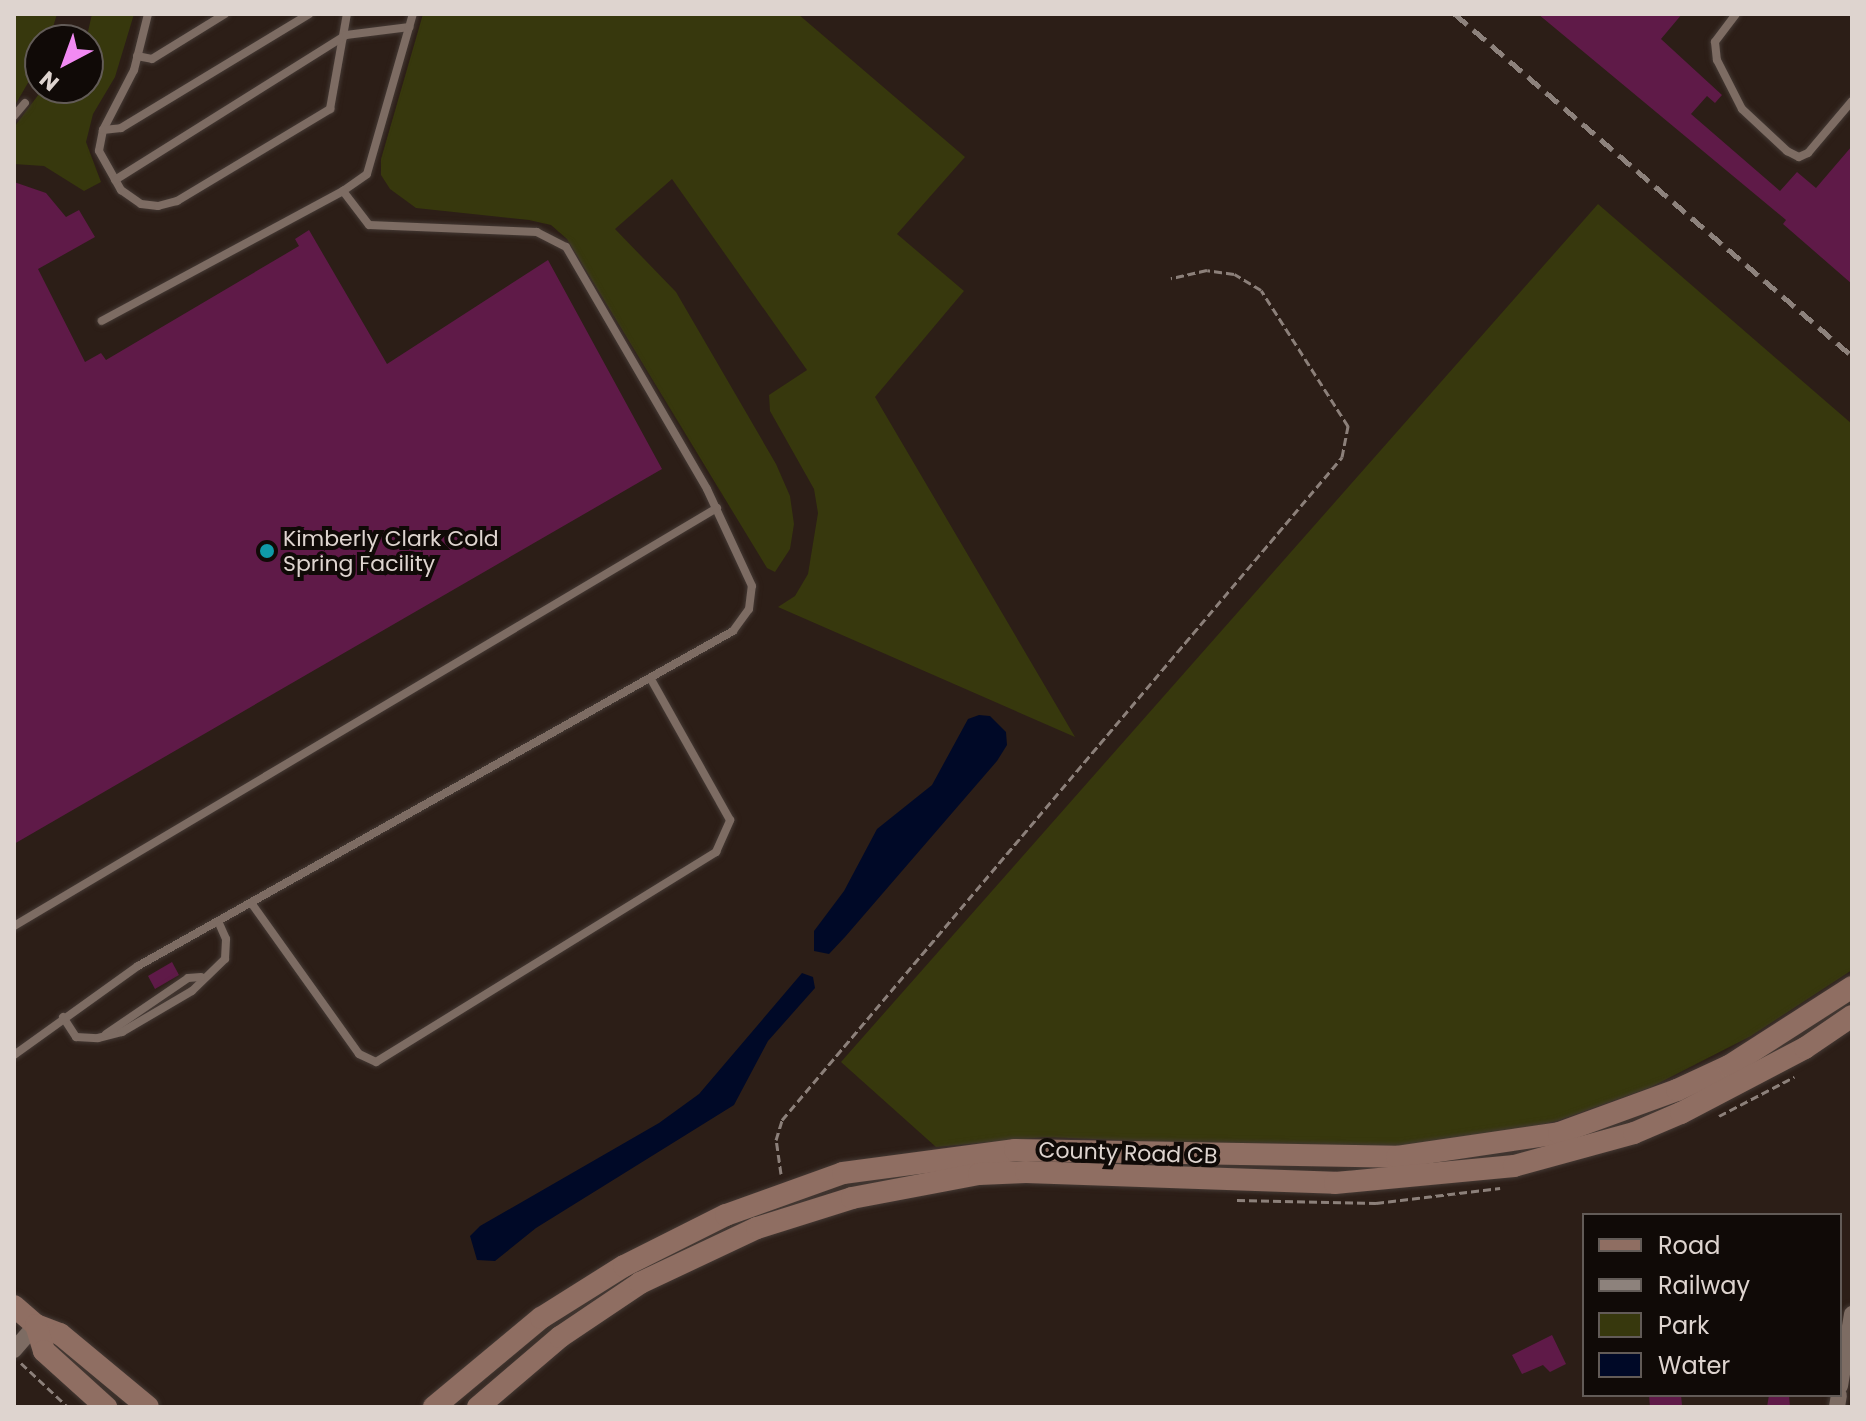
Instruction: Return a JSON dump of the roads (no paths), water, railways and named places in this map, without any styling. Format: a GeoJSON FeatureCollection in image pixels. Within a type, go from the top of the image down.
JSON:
{"type":"FeatureCollection","features":[{"type":"Feature","properties":{"kind":"main road","name":"County Road CB"},"geometry":{"type":"LineString","coordinates":[[434,1407],[541,1318],[612,1274],[726,1215],[843,1173],[966,1153],[1094,1149],[1341,1160],[1453,1151],[1559,1133],[1677,1090],[1729,1066],[1852,987]]}},
{"type":"Feature","properties":{"kind":"main road","name":"County Road CB"},"geometry":{"type":"LineString","coordinates":[[478,1407],[560,1337],[640,1283],[730,1239],[840,1201],[915,1184],[1026,1172],[1335,1183],[1514,1166],[1634,1133],[1681,1113],[1805,1048],[1852,1016]]}},
{"type":"Feature","properties":{"kind":"main road"},"geometry":{"type":"LineString","coordinates":[[14,1306],[36,1325],[60,1334],[148,1407]]}},
{"type":"Feature","properties":{"kind":"main road"},"geometry":{"type":"LineString","coordinates":[[36,1325],[44,1351],[106,1407]]}},
{"type":"Feature","properties":{"kind":"street"},"geometry":{"type":"LineString","coordinates":[[1842,1374],[1852,1314]]}},
{"type":"Feature","properties":{"kind":"street"},"geometry":{"type":"LineString","coordinates":[[14,1350],[36,1325]]}},
{"type":"Feature","properties":{"kind":"lane"},"geometry":{"type":"LineString","coordinates":[[148,14],[137,56],[103,130],[99,151],[115,180],[141,204],[177,201],[330,109],[346,35],[347,14]]}},
{"type":"Feature","properties":{"kind":"lane"},"geometry":{"type":"LineString","coordinates":[[137,56],[152,59],[225,14]]}},
{"type":"Feature","properties":{"kind":"lane"},"geometry":{"type":"LineString","coordinates":[[103,130],[121,128],[309,14]]}},
{"type":"Feature","properties":{"kind":"lane"},"geometry":{"type":"LineString","coordinates":[[102,321],[343,191],[367,174],[413,14]]}},
{"type":"Feature","properties":{"kind":"lane"},"geometry":{"type":"LineString","coordinates":[[1736,14],[1715,42],[1717,60],[1742,109],[1787,151],[1799,157],[1808,153],[1852,101]]}},
{"type":"Feature","properties":{"kind":"lane"},"geometry":{"type":"LineString","coordinates":[[115,180],[346,35],[410,27]]}},
{"type":"Feature","properties":{"kind":"lane"},"geometry":{"type":"LineString","coordinates":[[14,1055],[37,1042],[63,1017],[138,966],[651,679],[733,631],[749,609],[752,586],[717,508],[566,247],[537,232],[369,225],[343,191]]}},
{"type":"Feature","properties":{"kind":"lane"},"geometry":{"type":"LineString","coordinates":[[14,926],[717,508]]}},
{"type":"Feature","properties":{"kind":"lane"},"geometry":{"type":"LineString","coordinates":[[252,904],[359,1054],[376,1062],[716,852],[730,820],[651,679]]}},
{"type":"Feature","properties":{"kind":"lane"},"geometry":{"type":"LineString","coordinates":[[63,1017],[76,1037],[105,1035],[188,978],[201,977],[225,959],[226,939],[219,923]]}},
{"type":"Feature","properties":{"kind":"water"},"geometry":{"type":"Polygon","coordinates":[[[979,715],[990,716],[1006,732],[1007,745],[997,761],[829,954],[814,951],[814,931],[844,891],[877,829],[932,785],[968,719],[979,715]]]}},
{"type":"Feature","properties":{"kind":"water"},"geometry":{"type":"Polygon","coordinates":[[[802,973],[813,977],[815,988],[768,1041],[734,1105],[536,1228],[495,1261],[477,1260],[470,1236],[480,1226],[659,1123],[699,1094],[802,973]]]}},
{"type":"Feature","properties":{"kind":"railway"},"geometry":{"type":"LineString","coordinates":[[1455,14],[1852,356]]}},
{"type":"Feature","properties":{"kind":"place","name":"Kimberly Clark Cold Spring Facility"},"geometry":{"type":"Point","coordinates":[267,551]}}]}
